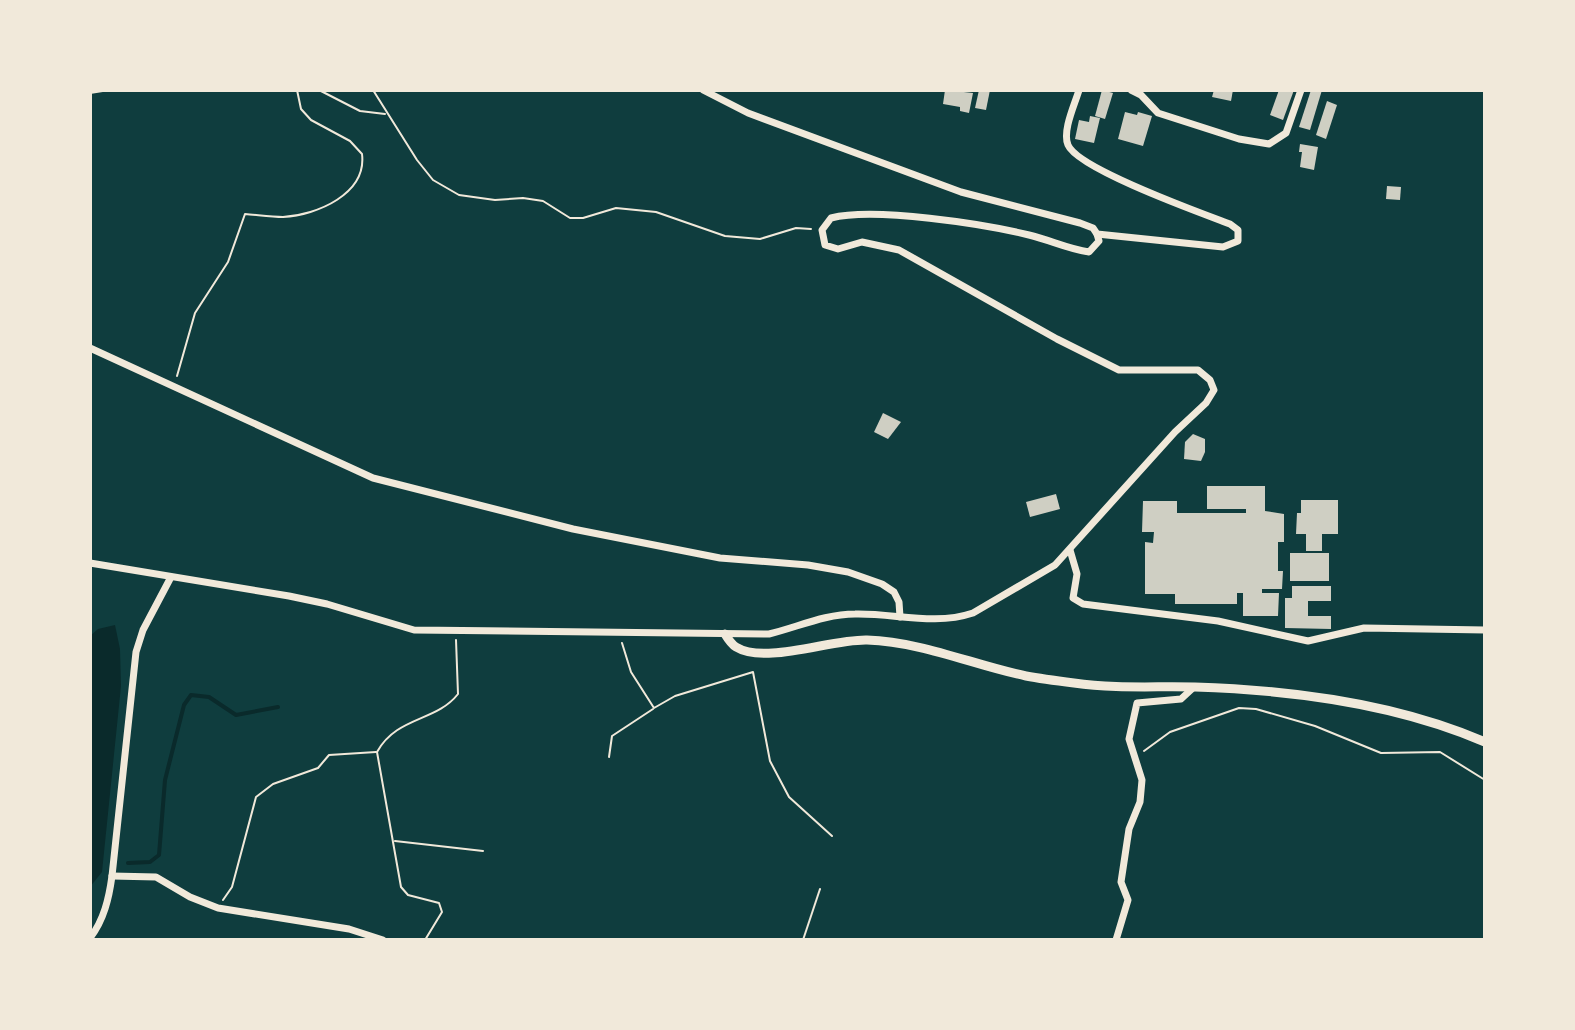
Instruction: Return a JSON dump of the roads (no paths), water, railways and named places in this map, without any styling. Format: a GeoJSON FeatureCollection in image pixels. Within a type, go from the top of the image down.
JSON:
{"type":"FeatureCollection","features":[{"type":"Feature","properties":{"kind":"street"},"geometry":{"type":"LineString","coordinates":[[90,563],[314,601],[414,630],[769,634],[828,616],[856,614],[935,620],[959,618],[1055,565],[1175,432],[1206,403],[1214,390],[1210,380],[1198,370],[1119,370],[1057,339],[899,250],[862,242],[838,249],[825,245],[822,230],[826,222],[837,217],[893,217],[1029,235],[1073,250],[1089,252],[1099,241],[1093,228],[961,192],[748,113],[703,90]]}},
{"type":"Feature","properties":{"kind":"street"},"geometry":{"type":"LineString","coordinates":[[1079,90],[1066,136],[1068,146],[1080,159],[1230,224],[1240,235],[1233,245],[1223,247],[1097,234]]}},
{"type":"Feature","properties":{"kind":"street"},"geometry":{"type":"LineString","coordinates":[[1131,90],[1141,95],[1158,113],[1239,139],[1269,144],[1286,133],[1301,90]]}},
{"type":"Feature","properties":{"kind":"street"},"geometry":{"type":"LineString","coordinates":[[90,348],[373,478],[573,529],[720,558],[808,565],[848,572],[882,584],[894,592],[899,602],[900,617]]}},
{"type":"Feature","properties":{"kind":"street"},"geometry":{"type":"LineString","coordinates":[[1070,550],[1077,574],[1073,598],[1083,604],[1218,621],[1308,641],[1364,628],[1485,630]]}},
{"type":"Feature","properties":{"kind":"street"},"geometry":{"type":"LineString","coordinates":[[90,938],[98,929],[108,902],[136,652],[143,630],[171,577]]}},
{"type":"Feature","properties":{"kind":"street"},"geometry":{"type":"LineString","coordinates":[[725,634],[734,646],[765,655],[834,642],[866,640],[910,644],[1027,676],[1066,682],[1132,688],[1194,687],[1281,693],[1404,714],[1443,724],[1485,742]]}},
{"type":"Feature","properties":{"kind":"street"},"geometry":{"type":"LineString","coordinates":[[1116,940],[1128,900],[1121,882],[1127,842],[1140,802],[1142,780],[1129,739],[1137,703],[1181,699],[1194,687]]}},
{"type":"Feature","properties":{"kind":"street"},"geometry":{"type":"LineString","coordinates":[[112,876],[156,877],[190,897],[218,908],[349,929],[383,940]]}},
{"type":"Feature","properties":{"kind":"water"},"geometry":{"type":"Polygon","coordinates":[[[115,625],[120,649],[121,686],[102,872],[90,887],[90,636],[98,629],[115,625]]]}},
{"type":"Feature","properties":{"kind":"waterway"},"geometry":{"type":"LineString","coordinates":[[128,863],[150,862],[159,855],[165,780],[184,705],[191,695],[209,697],[236,715],[278,707]]}}]}
